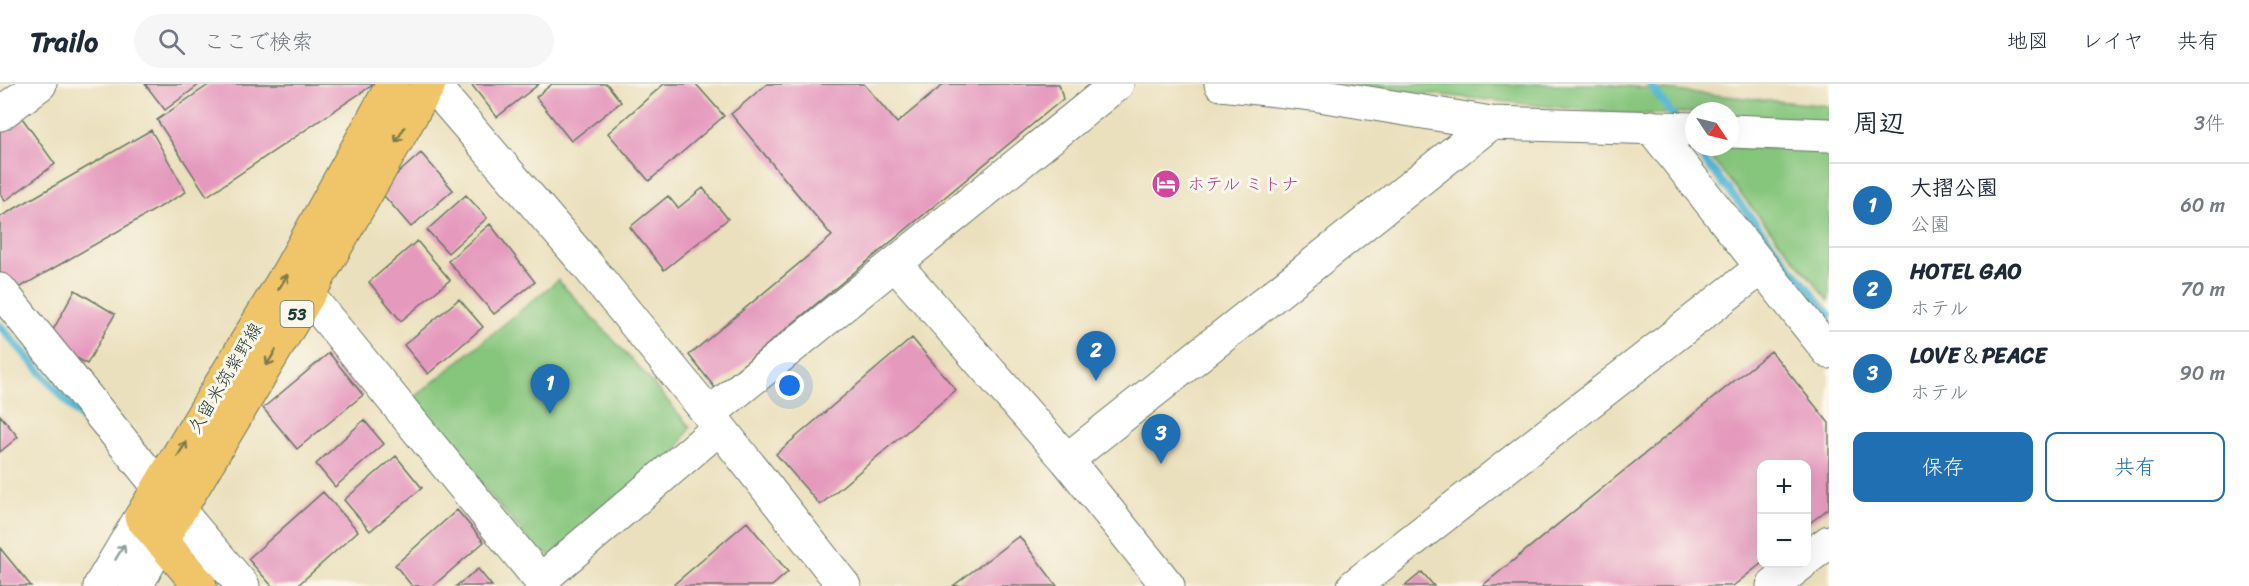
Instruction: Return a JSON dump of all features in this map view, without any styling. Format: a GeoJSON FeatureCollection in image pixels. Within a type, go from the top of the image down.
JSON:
{"type":"FeatureCollection","features":[{"type":"Feature","properties":{"kind":"main road","name":"久留米筑紫野線"},"geometry":{"type":"LineString","coordinates":[[170,499],[289,271],[393,84]]}},
{"type":"Feature","properties":{"kind":"main road","name":"久留米筑紫野線"},"geometry":{"type":"LineString","coordinates":[[151,529],[308,295],[430,84]]}},
{"type":"Feature","properties":{"kind":"main road"},"geometry":{"type":"LineString","coordinates":[[151,529],[200,586]]}},
{"type":"Feature","properties":{"kind":"street"},"geometry":{"type":"LineString","coordinates":[[0,114],[40,84]]}},
{"type":"Feature","properties":{"kind":"street"},"geometry":{"type":"LineString","coordinates":[[430,84],[583,260],[844,586]]}},
{"type":"Feature","properties":{"kind":"street"},"geometry":{"type":"LineString","coordinates":[[308,295],[543,583],[714,421],[895,264],[1117,84]]}},
{"type":"Feature","properties":{"kind":"street"},"geometry":{"type":"LineString","coordinates":[[1221,84],[1314,89],[1491,123],[1685,129]]}},
{"type":"Feature","properties":{"kind":"street"},"geometry":{"type":"LineString","coordinates":[[1068,460],[1491,123]]}},
{"type":"Feature","properties":{"kind":"street"},"geometry":{"type":"LineString","coordinates":[[1651,127],[1829,352]]}},
{"type":"Feature","properties":{"kind":"street"},"geometry":{"type":"LineString","coordinates":[[1739,131],[1829,135]]}},
{"type":"Feature","properties":{"kind":"street"},"geometry":{"type":"LineString","coordinates":[[895,264],[1068,460],[1168,586]]}},
{"type":"Feature","properties":{"kind":"street"},"geometry":{"type":"LineString","coordinates":[[1354,586],[1761,268]]}},
{"type":"Feature","properties":{"kind":"street"},"geometry":{"type":"LineString","coordinates":[[0,290],[243,586]]}},
{"type":"Feature","properties":{"kind":"street"},"geometry":{"type":"LineString","coordinates":[[100,586],[151,529]]}},
{"type":"Feature","properties":{"kind":"street"},"geometry":{"type":"LineString","coordinates":[[136,586],[151,529]]}},
{"type":"Feature","properties":{"kind":"street"},"geometry":{"type":"LineString","coordinates":[[1811,555],[1829,542]]}},
{"type":"Feature","properties":{"kind":"street"},"geometry":{"type":"LineString","coordinates":[[1773,586],[1796,568]]}},
{"type":"Feature","properties":{"kind":"green space"},"geometry":{"type":"Polygon","coordinates":[[[1336,84],[1603,84],[1829,106],[1829,123],[1739,116],[1739,102],[1685,102],[1685,113],[1632,115],[1336,84]]]}},
{"type":"Feature","properties":{"kind":"green space"},"geometry":{"type":"Polygon","coordinates":[[[1739,147],[1829,149],[1829,301],[1709,156],[1739,156],[1739,147]]]}},
{"type":"Feature","properties":{"kind":"green space"},"geometry":{"type":"Polygon","coordinates":[[[558,280],[644,373],[690,427],[673,457],[551,555],[538,551],[410,401],[558,280]]]}},
{"type":"Feature","properties":{"kind":"building"},"geometry":{"type":"Polygon","coordinates":[[[145,84],[200,84],[165,110],[145,84]]]}},
{"type":"Feature","properties":{"kind":"building"},"geometry":{"type":"Polygon","coordinates":[[[210,84],[374,84],[207,196],[157,120],[210,84]]]}},
{"type":"Feature","properties":{"kind":"building"},"geometry":{"type":"Polygon","coordinates":[[[471,84],[539,84],[497,117],[471,84]]]}},
{"type":"Feature","properties":{"kind":"building"},"geometry":{"type":"Polygon","coordinates":[[[552,84],[607,84],[621,102],[571,141],[536,97],[552,84]]]}},
{"type":"Feature","properties":{"kind":"building"},"geometry":{"type":"Polygon","coordinates":[[[664,84],[696,84],[724,116],[649,181],[608,133],[664,84]]]}},
{"type":"Feature","properties":{"kind":"building"},"geometry":{"type":"Polygon","coordinates":[[[767,84],[864,84],[897,123],[944,84],[1059,84],[1063,99],[715,388],[689,355],[832,236],[731,114],[767,84]]]}},
{"type":"Feature","properties":{"kind":"building"},"geometry":{"type":"Polygon","coordinates":[[[20,115],[55,164],[5,201],[0,193],[0,130],[20,115]]]}},
{"type":"Feature","properties":{"kind":"building"},"geometry":{"type":"Polygon","coordinates":[[[151,130],[186,192],[12,292],[0,272],[0,217],[151,130]]]}},
{"type":"Feature","properties":{"kind":"building"},"geometry":{"type":"Polygon","coordinates":[[[421,153],[453,190],[411,227],[379,190],[421,153]]]}},
{"type":"Feature","properties":{"kind":"building"},"geometry":{"type":"Polygon","coordinates":[[[703,188],[728,219],[664,270],[630,227],[668,196],[678,208],[703,188]]]}},
{"type":"Feature","properties":{"kind":"building"},"geometry":{"type":"Polygon","coordinates":[[[466,195],[487,218],[448,253],[427,230],[466,195]]]}},
{"type":"Feature","properties":{"kind":"building"},"geometry":{"type":"Polygon","coordinates":[[[490,224],[535,282],[494,314],[448,261],[490,224]]]}},
{"type":"Feature","properties":{"kind":"building"},"geometry":{"type":"Polygon","coordinates":[[[417,241],[450,280],[401,321],[369,282],[417,241]]]}},
{"type":"Feature","properties":{"kind":"building"},"geometry":{"type":"Polygon","coordinates":[[[75,290],[115,314],[87,364],[47,341],[75,290]]]}},
{"type":"Feature","properties":{"kind":"building"},"geometry":{"type":"Polygon","coordinates":[[[459,299],[483,327],[428,374],[404,345],[459,299]]]}},
{"type":"Feature","properties":{"kind":"building"},"geometry":{"type":"Polygon","coordinates":[[[912,338],[956,390],[820,505],[776,454],[912,338]]]}},
{"type":"Feature","properties":{"kind":"building"},"geometry":{"type":"Polygon","coordinates":[[[1771,351],[1829,423],[1829,508],[1811,522],[1811,460],[1757,460],[1757,567],[1733,586],[1482,586],[1771,351]]]}},
{"type":"Feature","properties":{"kind":"building"},"geometry":{"type":"Polygon","coordinates":[[[329,353],[363,395],[297,449],[263,408],[329,353]]]}},
{"type":"Feature","properties":{"kind":"building"},"geometry":{"type":"Polygon","coordinates":[[[0,415],[18,437],[0,452],[0,415]]]}},
{"type":"Feature","properties":{"kind":"building"},"geometry":{"type":"Polygon","coordinates":[[[364,420],[384,444],[335,487],[316,464],[364,420]]]}},
{"type":"Feature","properties":{"kind":"building"},"geometry":{"type":"Polygon","coordinates":[[[396,456],[422,488],[370,531],[344,500],[396,456]]]}},
{"type":"Feature","properties":{"kind":"building"},"geometry":{"type":"Polygon","coordinates":[[[323,492],[358,531],[297,586],[272,586],[248,559],[323,492]]]}},
{"type":"Feature","properties":{"kind":"building"},"geometry":{"type":"Polygon","coordinates":[[[457,510],[484,542],[433,586],[412,586],[395,565],[457,510]]]}},
{"type":"Feature","properties":{"kind":"building"},"geometry":{"type":"Polygon","coordinates":[[[747,522],[788,572],[772,586],[672,586],[747,522]]]}},
{"type":"Feature","properties":{"kind":"building"},"geometry":{"type":"Polygon","coordinates":[[[1019,536],[1057,586],[953,586],[1019,536]]]}},
{"type":"Feature","properties":{"kind":"building"},"geometry":{"type":"Polygon","coordinates":[[[0,548],[31,586],[0,586],[0,548]]]}},
{"type":"Feature","properties":{"kind":"building"},"geometry":{"type":"Polygon","coordinates":[[[478,569],[492,586],[456,586],[478,569]]]}},
{"type":"Feature","properties":{"kind":"building"},"geometry":{"type":"Polygon","coordinates":[[[1422,572],[1434,586],[1405,586],[1422,572]]]}},
{"type":"Feature","properties":{"kind":"waterway"},"geometry":{"type":"LineString","coordinates":[[1650,84],[1676,120]]}},
{"type":"Feature","properties":{"kind":"waterway"},"geometry":{"type":"LineString","coordinates":[[1701,156],[1829,315]]}},
{"type":"Feature","properties":{"kind":"waterway"},"geometry":{"type":"LineString","coordinates":[[0,326],[101,440]]}},
{"type":"Feature","properties":{"kind":"place","name":"ホテル ミトナ"},"geometry":{"type":"Point","coordinates":[1166,184]}},
{"type":"Feature","properties":{"kind":"place","name":"HOTEL GAO"},"geometry":{"type":"Point","coordinates":[1096,381]}},
{"type":"Feature","properties":{"kind":"place","name":"大摺公園"},"geometry":{"type":"Point","coordinates":[550,414]}},
{"type":"Feature","properties":{"kind":"place","name":"LOVE＆PEACE"},"geometry":{"type":"Point","coordinates":[1161,464]}}]}
